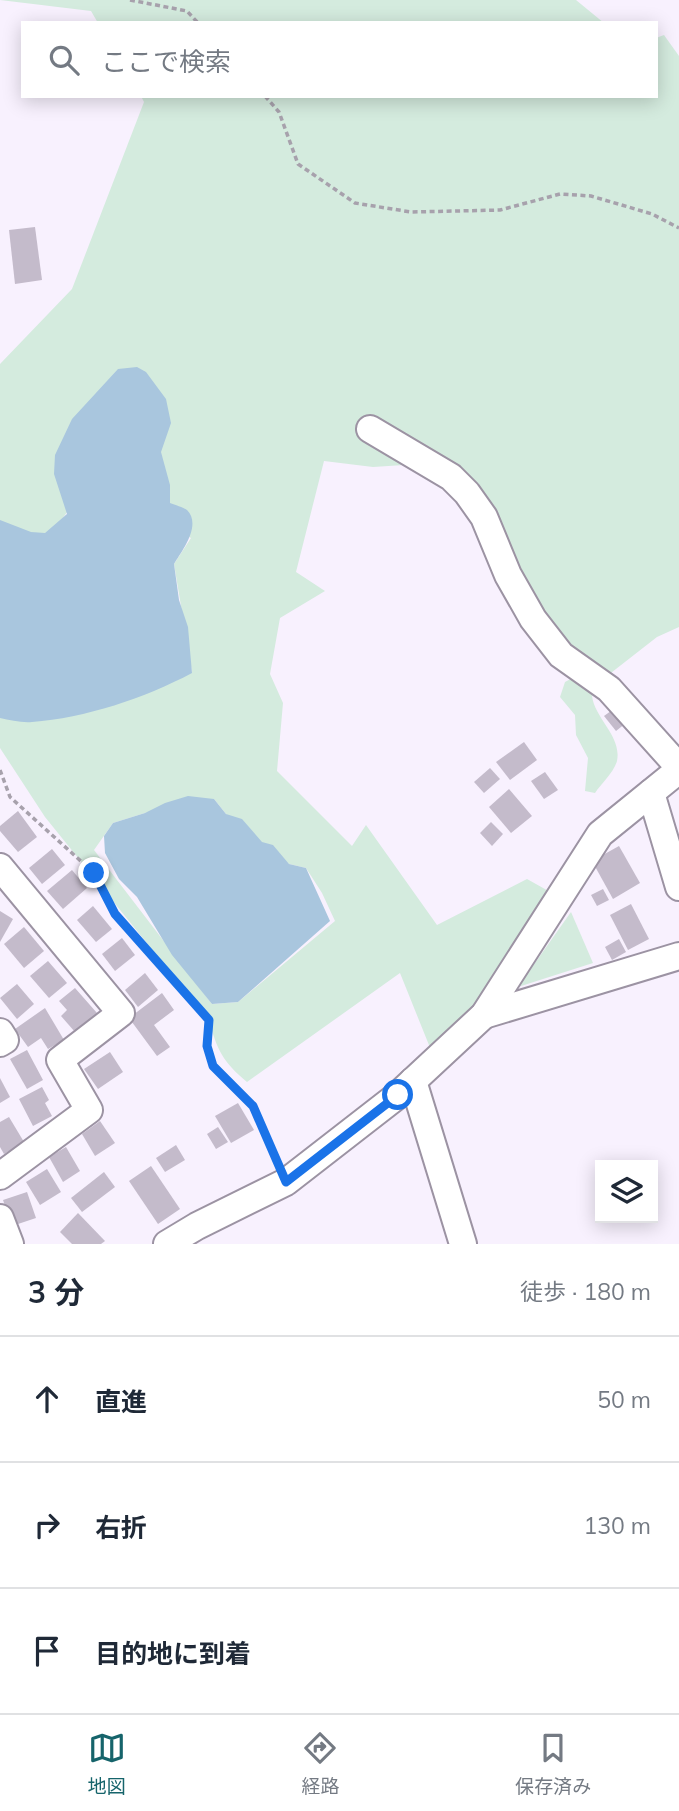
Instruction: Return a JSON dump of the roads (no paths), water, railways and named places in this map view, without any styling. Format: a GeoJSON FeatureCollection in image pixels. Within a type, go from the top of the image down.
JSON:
{"type":"FeatureCollection","features":[{"type":"Feature","properties":{"kind":"street"},"geometry":{"type":"LineString","coordinates":[[167,1244],[197,1226],[286,1182],[413,1081],[484,1015],[600,834],[679,768],[609,690],[561,655],[533,619],[508,575],[484,517],[467,493],[451,477],[370,429]]}},
{"type":"Feature","properties":{"kind":"street"},"geometry":{"type":"LineString","coordinates":[[651,793],[679,887]]}},
{"type":"Feature","properties":{"kind":"street"},"geometry":{"type":"LineString","coordinates":[[0,867],[121,1013],[60,1059],[89,1110],[0,1176]]}},
{"type":"Feature","properties":{"kind":"street"},"geometry":{"type":"LineString","coordinates":[[484,1015],[679,956]]}},
{"type":"Feature","properties":{"kind":"street"},"geometry":{"type":"LineString","coordinates":[[0,1032],[5,1040],[0,1043]]}},
{"type":"Feature","properties":{"kind":"street"},"geometry":{"type":"LineString","coordinates":[[413,1081],[463,1244]]}},
{"type":"Feature","properties":{"kind":"street"},"geometry":{"type":"LineString","coordinates":[[0,1218],[10,1244]]}},
{"type":"Feature","properties":{"kind":"water"},"geometry":{"type":"Polygon","coordinates":[[[137,367],[146,372],[166,399],[171,423],[161,452],[170,485],[170,503],[187,510],[191,516],[192,530],[174,564],[179,600],[188,627],[192,673],[155,691],[73,716],[32,722],[0,718],[0,520],[31,532],[45,533],[67,514],[54,474],[55,455],[72,419],[118,369],[137,367]]]}},
{"type":"Feature","properties":{"kind":"water"},"geometry":{"type":"Polygon","coordinates":[[[188,796],[214,799],[226,814],[242,819],[262,842],[273,845],[289,864],[306,868],[330,921],[238,1002],[212,1004],[172,955],[137,897],[119,879],[105,853],[104,836],[113,823],[188,796]]]}}]}
